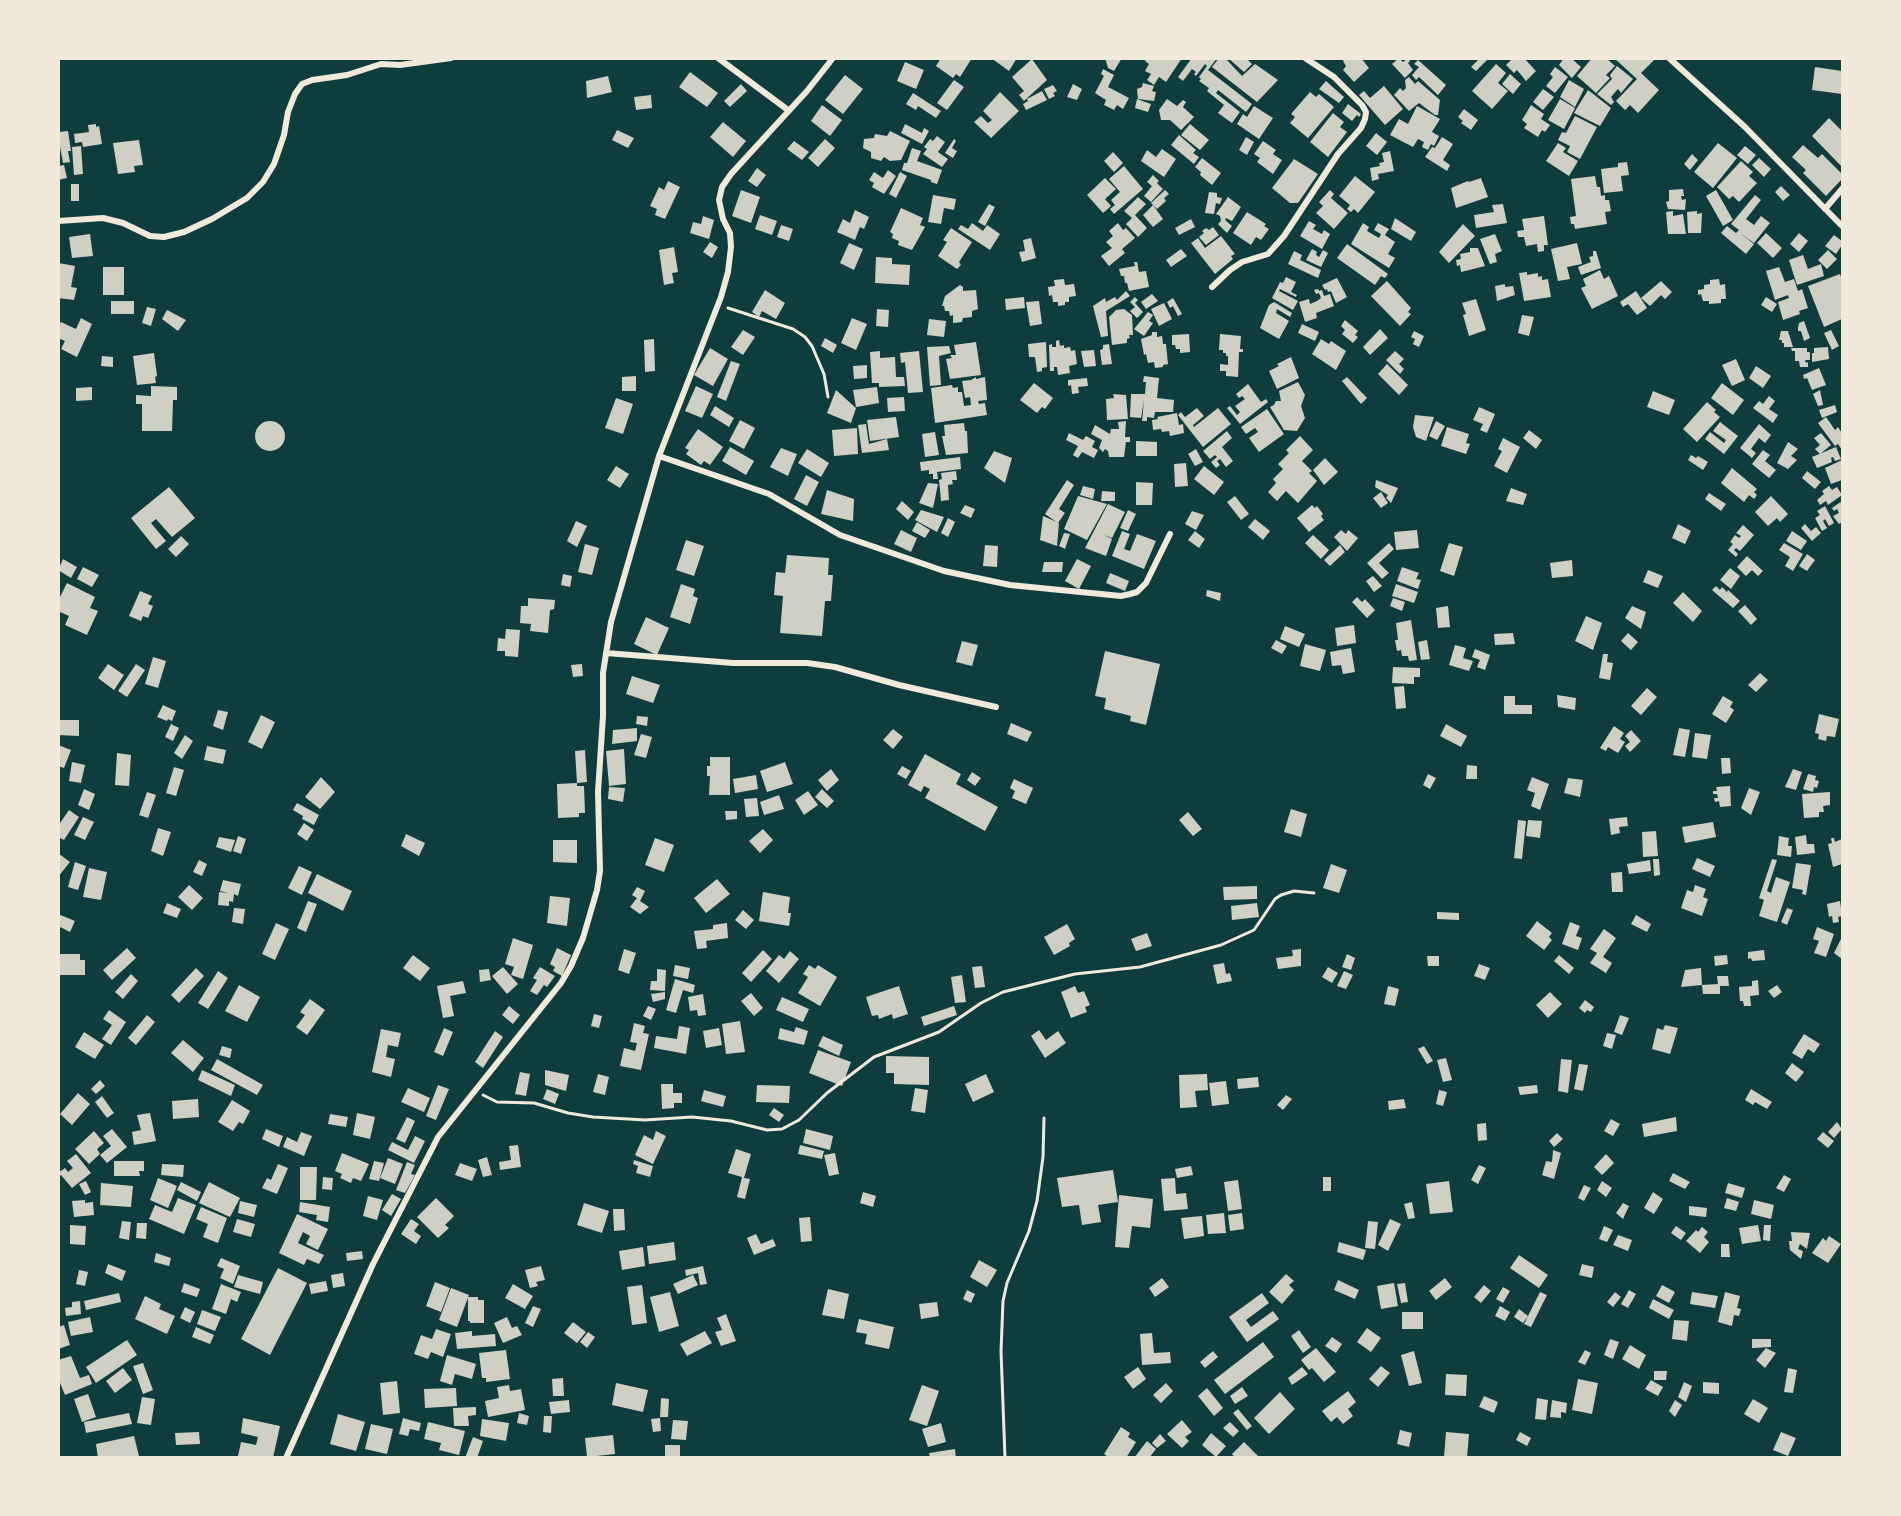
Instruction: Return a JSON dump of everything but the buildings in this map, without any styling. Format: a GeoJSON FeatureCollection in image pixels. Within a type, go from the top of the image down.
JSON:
{"type":"FeatureCollection","features":[{"type":"Feature","properties":{"kind":"street"},"geometry":{"type":"LineString","coordinates":[[58,221],[103,218],[123,223],[150,236],[165,237],[184,232],[212,219],[247,198],[263,182],[274,164],[284,135],[288,112],[302,84],[312,80],[347,75],[381,64],[400,65],[452,58]]}},
{"type":"Feature","properties":{"kind":"street"},"geometry":{"type":"LineString","coordinates":[[718,58],[789,110]]}},
{"type":"Feature","properties":{"kind":"street"},"geometry":{"type":"LineString","coordinates":[[285,1458],[373,1264],[438,1137],[561,983],[571,966],[591,912],[600,871],[598,792],[603,673],[611,622],[659,456],[718,305],[728,272],[731,247],[730,233],[723,219],[719,200],[722,187],[833,58]]}},
{"type":"Feature","properties":{"kind":"street"},"geometry":{"type":"LineString","coordinates":[[1212,287],[1242,262],[1268,254],[1284,236],[1338,154],[1361,129],[1366,112],[1362,105],[1334,77],[1305,58]]}},
{"type":"Feature","properties":{"kind":"street"},"geometry":{"type":"LineString","coordinates":[[1669,58],[1744,127],[1842,226]]}},
{"type":"Feature","properties":{"kind":"street"},"geometry":{"type":"LineString","coordinates":[[1825,209],[1842,189]]}},
{"type":"Feature","properties":{"kind":"street"},"geometry":{"type":"LineString","coordinates":[[659,456],[769,494],[840,535],[944,571],[1010,585],[1121,596],[1137,592],[1146,583],[1170,534]]}},
{"type":"Feature","properties":{"kind":"street"},"geometry":{"type":"LineString","coordinates":[[606,653],[733,663],[807,663],[835,667],[899,685],[996,707]]}},
{"type":"Feature","properties":{"kind":"path"},"geometry":{"type":"LineString","coordinates":[[718,305],[793,329],[805,337],[812,346],[824,374],[828,397]]}},
{"type":"Feature","properties":{"kind":"path"},"geometry":{"type":"LineString","coordinates":[[476,1091],[497,1102],[534,1103],[568,1113],[593,1117],[645,1120],[692,1117],[731,1121],[767,1130],[782,1129],[799,1120],[827,1093],[874,1057],[939,1032],[981,1002],[1003,992],[1075,974],[1140,967],[1221,945],[1254,930],[1275,899],[1281,895],[1294,891],[1314,893]]}},
{"type":"Feature","properties":{"kind":"path"},"geometry":{"type":"LineString","coordinates":[[1005,1458],[1001,1341],[1003,1301],[1006,1283],[1029,1231],[1037,1201],[1043,1157],[1044,1118]]}}]}
